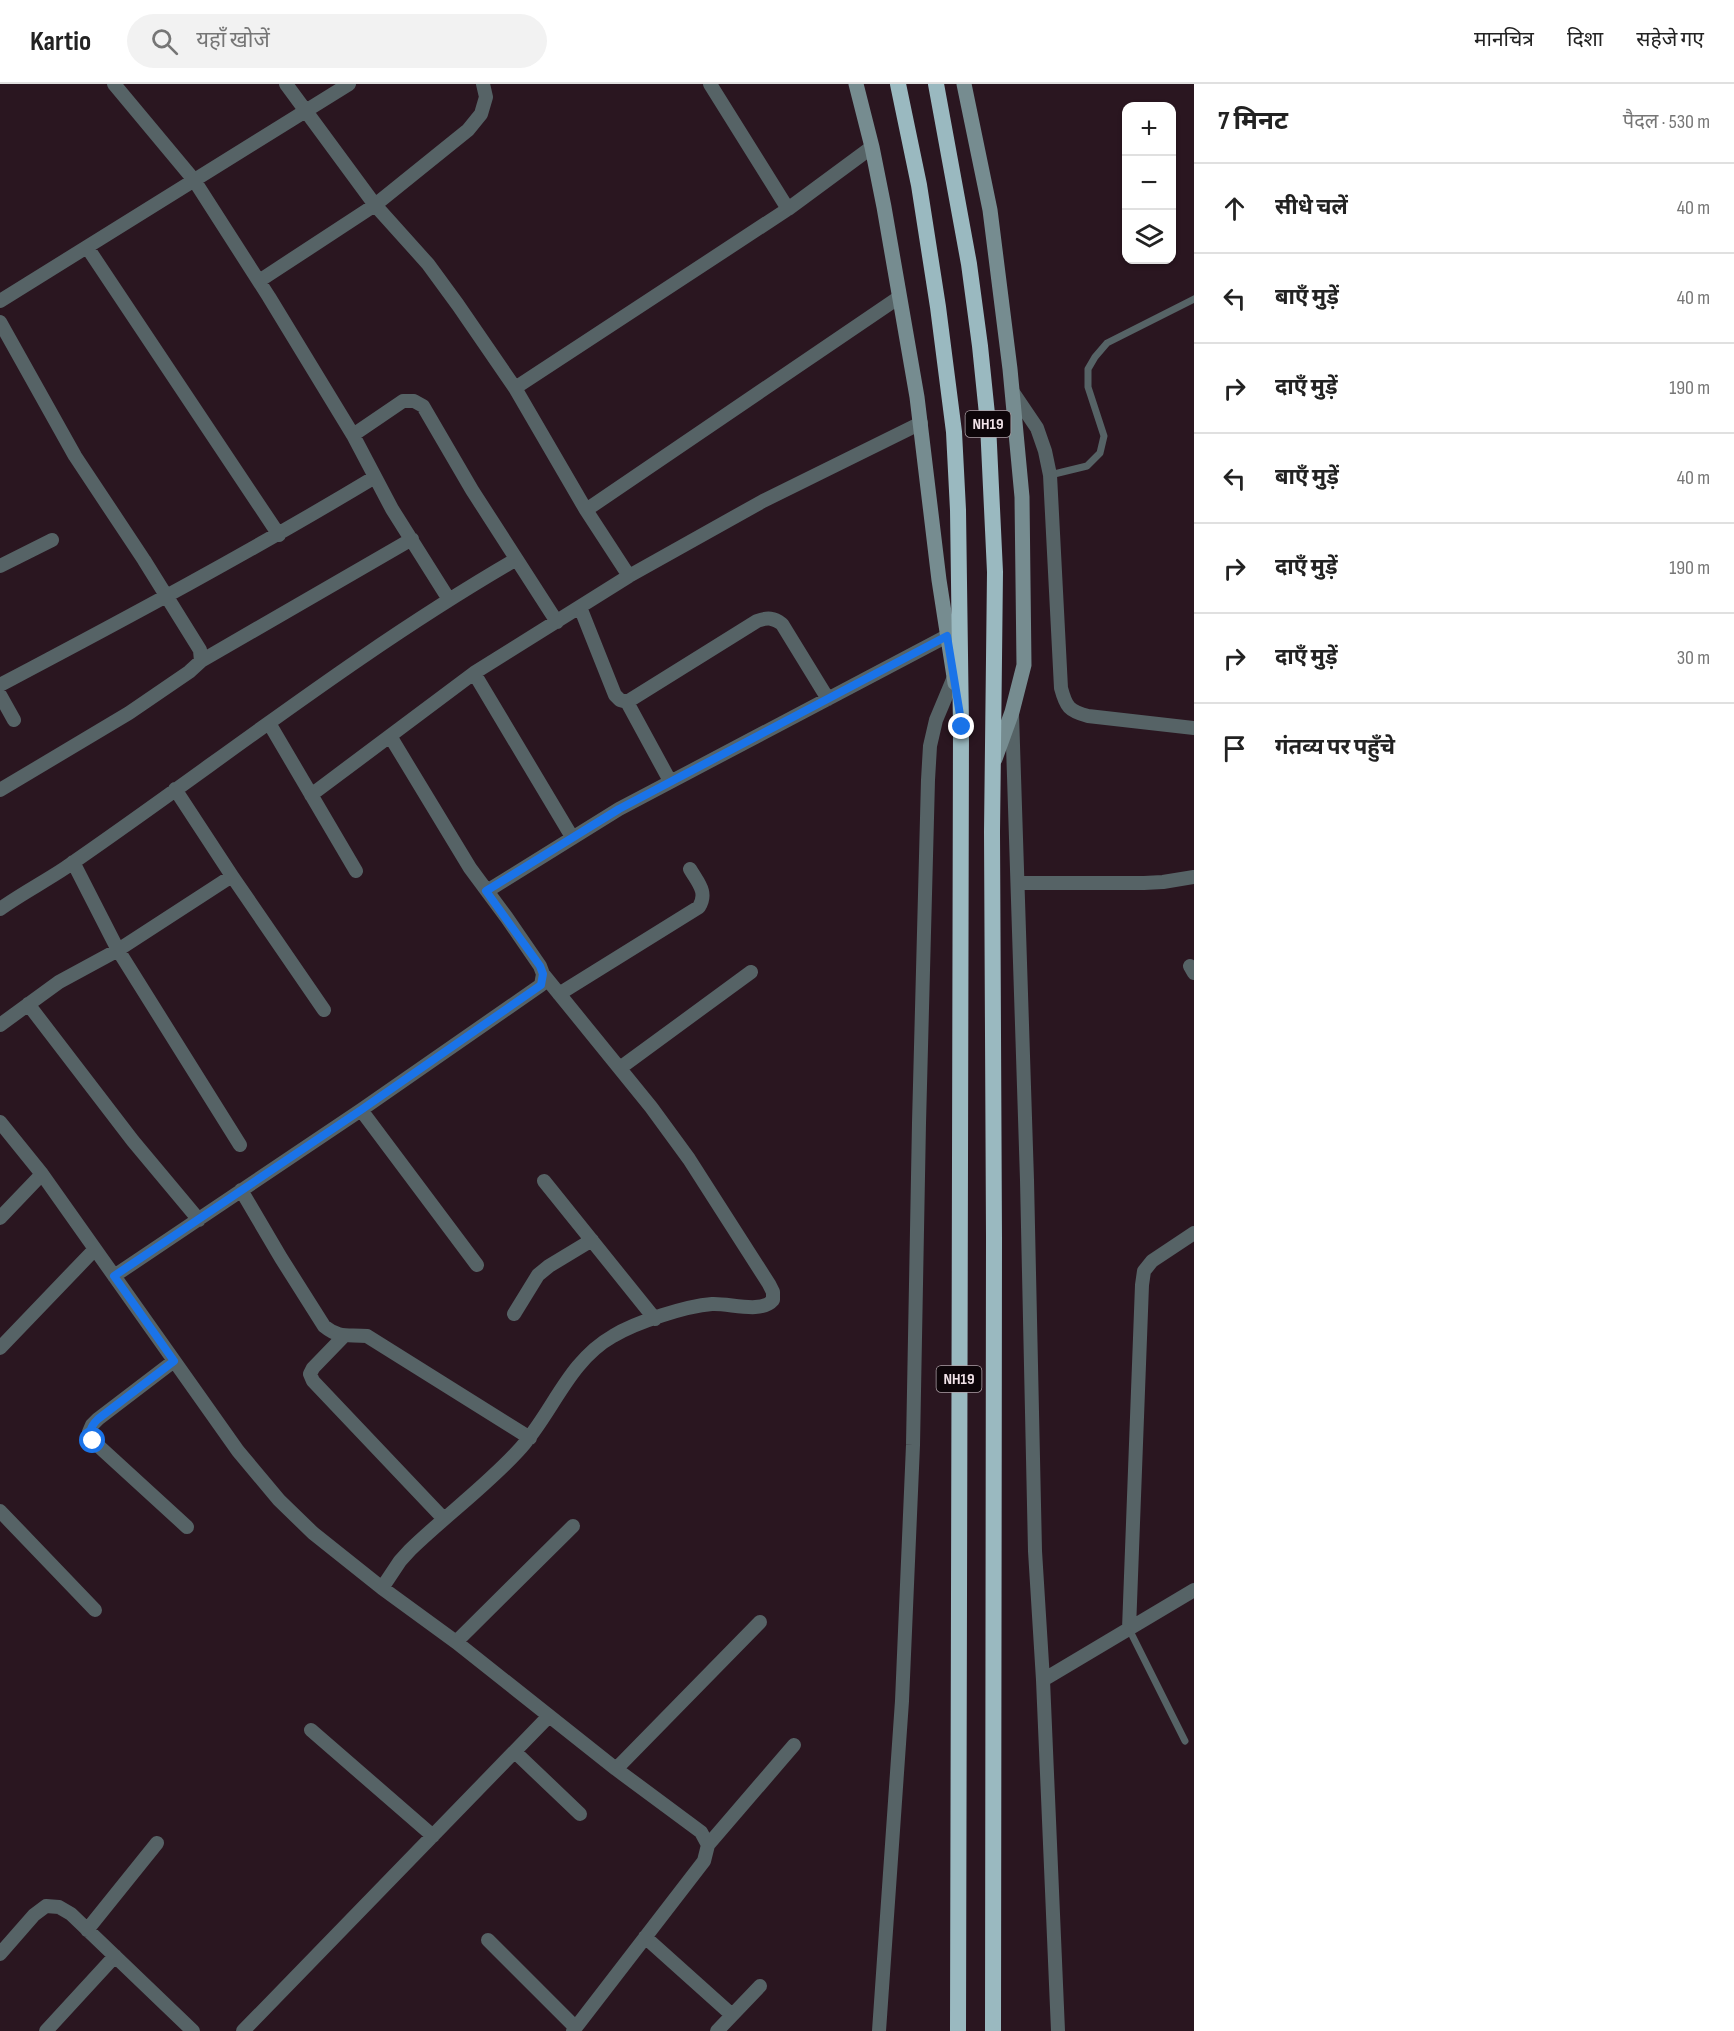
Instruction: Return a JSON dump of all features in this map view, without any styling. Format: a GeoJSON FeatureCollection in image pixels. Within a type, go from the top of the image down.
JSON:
{"type":"FeatureCollection","features":[{"type":"Feature","properties":{"kind":"highway","name":"NH19"},"geometry":{"type":"LineString","coordinates":[[898,84],[919,185],[954,432],[960,569],[962,727],[958,2031]]}},
{"type":"Feature","properties":{"kind":"highway","name":"NH19"},"geometry":{"type":"LineString","coordinates":[[936,84],[969,264],[980,346],[988,424],[994,572],[992,768],[993,2031]]}},
{"type":"Feature","properties":{"kind":"main road"},"geometry":{"type":"LineString","coordinates":[[856,84],[872,147],[921,423],[947,636],[962,727]]}},
{"type":"Feature","properties":{"kind":"main road"},"geometry":{"type":"LineString","coordinates":[[964,84],[990,210],[1012,391],[1022,497],[1024,665],[1012,712],[992,768]]}},
{"type":"Feature","properties":{"kind":"street"},"geometry":{"type":"LineString","coordinates":[[114,84],[194,180],[353,435],[392,509],[448,598]]}},
{"type":"Feature","properties":{"kind":"street"},"geometry":{"type":"LineString","coordinates":[[286,84],[375,205],[428,264],[515,388],[586,510],[629,576]]}},
{"type":"Feature","properties":{"kind":"street"},"geometry":{"type":"LineString","coordinates":[[0,301],[349,84]]}},
{"type":"Feature","properties":{"kind":"street"},"geometry":{"type":"LineString","coordinates":[[259,281],[375,205],[468,130],[481,114],[486,97],[483,84]]}},
{"type":"Feature","properties":{"kind":"street"},"geometry":{"type":"LineString","coordinates":[[710,84],[788,209]]}},
{"type":"Feature","properties":{"kind":"street"},"geometry":{"type":"LineString","coordinates":[[515,388],[788,209],[872,147]]}},
{"type":"Feature","properties":{"kind":"street"},"geometry":{"type":"LineString","coordinates":[[87,246],[279,535]]}},
{"type":"Feature","properties":{"kind":"street"},"geometry":{"type":"LineString","coordinates":[[586,510],[898,298]]}},
{"type":"Feature","properties":{"kind":"street"},"geometry":{"type":"LineString","coordinates":[[0,322],[75,456],[200,650],[201,661]]}},
{"type":"Feature","properties":{"kind":"street"},"geometry":{"type":"LineString","coordinates":[[1012,391],[1037,428],[1050,475],[1061,688],[1065,703],[1074,712],[1088,716],[1194,728]]}},
{"type":"Feature","properties":{"kind":"street"},"geometry":{"type":"LineString","coordinates":[[353,435],[403,401],[414,401],[423,406],[515,560],[557,622]]}},
{"type":"Feature","properties":{"kind":"street"},"geometry":{"type":"LineString","coordinates":[[311,795],[474,673],[629,576],[763,501],[921,423]]}},
{"type":"Feature","properties":{"kind":"street"},"geometry":{"type":"LineString","coordinates":[[0,685],[279,535],[375,477]]}},
{"type":"Feature","properties":{"kind":"street"},"geometry":{"type":"LineString","coordinates":[[0,790],[129,712],[189,672],[201,661],[412,539]]}},
{"type":"Feature","properties":{"kind":"street"},"geometry":{"type":"LineString","coordinates":[[0,566],[52,540]]}},
{"type":"Feature","properties":{"kind":"street"},"geometry":{"type":"LineString","coordinates":[[0,909],[73,862],[448,598],[515,560]]}},
{"type":"Feature","properties":{"kind":"street"},"geometry":{"type":"LineString","coordinates":[[580,607],[615,695],[627,702],[670,781]]}},
{"type":"Feature","properties":{"kind":"street"},"geometry":{"type":"LineString","coordinates":[[627,702],[766,617],[782,624],[828,699]]}},
{"type":"Feature","properties":{"kind":"street"},"geometry":{"type":"LineString","coordinates":[[486,891],[572,837],[670,781],[947,636]]}},
{"type":"Feature","properties":{"kind":"street"},"geometry":{"type":"LineString","coordinates":[[474,673],[572,837]]}},
{"type":"Feature","properties":{"kind":"street"},"geometry":{"type":"LineString","coordinates":[[879,2031],[902,1701],[914,1445],[918,1135],[928,780],[930,746],[936,720],[954,677]]}},
{"type":"Feature","properties":{"kind":"street"},"geometry":{"type":"LineString","coordinates":[[0,695],[14,720]]}},
{"type":"Feature","properties":{"kind":"street"},"geometry":{"type":"LineString","coordinates":[[1012,712],[1035,1561],[1043,1680],[1058,2031]]}},
{"type":"Feature","properties":{"kind":"street"},"geometry":{"type":"LineString","coordinates":[[269,723],[356,871]]}},
{"type":"Feature","properties":{"kind":"street"},"geometry":{"type":"LineString","coordinates":[[382,1588],[405,1555],[505,1464],[530,1437],[583,1359],[613,1335],[693,1307],[731,1304],[758,1308],[768,1306],[773,1300],[773,1292],[689,1159],[651,1107],[543,974],[540,966],[470,868],[390,736]]}},
{"type":"Feature","properties":{"kind":"street"},"geometry":{"type":"LineString","coordinates":[[175,789],[324,1010]]}},
{"type":"Feature","properties":{"kind":"street"},"geometry":{"type":"LineString","coordinates":[[73,862],[118,950],[240,1145]]}},
{"type":"Feature","properties":{"kind":"street"},"geometry":{"type":"LineString","coordinates":[[559,994],[699,907],[704,891],[690,869]]}},
{"type":"Feature","properties":{"kind":"street"},"geometry":{"type":"LineString","coordinates":[[0,1025],[60,982],[118,950],[232,876]]}},
{"type":"Feature","properties":{"kind":"street"},"geometry":{"type":"LineString","coordinates":[[1018,883],[1144,883],[1194,877]]}},
{"type":"Feature","properties":{"kind":"street"},"geometry":{"type":"LineString","coordinates":[[620,1068],[751,972]]}},
{"type":"Feature","properties":{"kind":"street"},"geometry":{"type":"LineString","coordinates":[[114,1276],[536,990],[541,985],[543,974]]}},
{"type":"Feature","properties":{"kind":"street"},"geometry":{"type":"LineString","coordinates":[[28,1004],[133,1141],[199,1220]]}},
{"type":"Feature","properties":{"kind":"street"},"geometry":{"type":"LineString","coordinates":[[361,1110],[477,1265]]}},
{"type":"Feature","properties":{"kind":"street"},"geometry":{"type":"LineString","coordinates":[[0,1122],[42,1174],[238,1451],[279,1500],[313,1533],[382,1588],[456,1641],[616,1769],[701,1832],[708,1845]]}},
{"type":"Feature","properties":{"kind":"street"},"geometry":{"type":"LineString","coordinates":[[0,1218],[42,1174]]}},
{"type":"Feature","properties":{"kind":"street"},"geometry":{"type":"LineString","coordinates":[[544,1180],[655,1319]]}},
{"type":"Feature","properties":{"kind":"street"},"geometry":{"type":"LineString","coordinates":[[241,1190],[324,1326],[333,1334],[360,1335],[375,1341],[530,1437]]}},
{"type":"Feature","properties":{"kind":"street"},"geometry":{"type":"LineString","coordinates":[[1130,1629],[1144,1272],[1152,1262],[1194,1233]]}},
{"type":"Feature","properties":{"kind":"street"},"geometry":{"type":"LineString","coordinates":[[514,1314],[538,1275],[592,1240]]}},
{"type":"Feature","properties":{"kind":"street"},"geometry":{"type":"LineString","coordinates":[[0,1348],[95,1250]]}},
{"type":"Feature","properties":{"kind":"street"},"geometry":{"type":"LineString","coordinates":[[344,1336],[313,1368],[310,1374],[313,1381],[443,1518]]}},
{"type":"Feature","properties":{"kind":"street"},"geometry":{"type":"LineString","coordinates":[[174,1361],[98,1419],[92,1425],[90,1432],[93,1441],[187,1527]]}},
{"type":"Feature","properties":{"kind":"street"},"geometry":{"type":"LineString","coordinates":[[0,1511],[95,1610]]}},
{"type":"Feature","properties":{"kind":"street"},"geometry":{"type":"LineString","coordinates":[[456,1641],[573,1526]]}},
{"type":"Feature","properties":{"kind":"street"},"geometry":{"type":"LineString","coordinates":[[1043,1680],[1194,1590]]}},
{"type":"Feature","properties":{"kind":"street"},"geometry":{"type":"LineString","coordinates":[[616,1769],[760,1622]]}},
{"type":"Feature","properties":{"kind":"street"},"geometry":{"type":"LineString","coordinates":[[243,2031],[549,1716]]}},
{"type":"Feature","properties":{"kind":"street"},"geometry":{"type":"LineString","coordinates":[[311,1730],[433,1836]]}},
{"type":"Feature","properties":{"kind":"street"},"geometry":{"type":"LineString","coordinates":[[488,1940],[574,2029],[704,1861],[708,1845],[794,1745]]}},
{"type":"Feature","properties":{"kind":"street"},"geometry":{"type":"LineString","coordinates":[[515,1752],[580,1814]]}},
{"type":"Feature","properties":{"kind":"street"},"geometry":{"type":"LineString","coordinates":[[87,1930],[157,1843]]}},
{"type":"Feature","properties":{"kind":"street"},"geometry":{"type":"LineString","coordinates":[[0,1954],[34,1915],[46,1906],[59,1907],[71,1914],[193,2031]]}},
{"type":"Feature","properties":{"kind":"street"},"geometry":{"type":"LineString","coordinates":[[645,1937],[732,2015]]}},
{"type":"Feature","properties":{"kind":"street"},"geometry":{"type":"LineString","coordinates":[[66,2031],[50,2026],[115,1956]]}},
{"type":"Feature","properties":{"kind":"street"},"geometry":{"type":"LineString","coordinates":[[717,2031],[760,1986]]}},
{"type":"Feature","properties":{"kind":"lane"},"geometry":{"type":"LineString","coordinates":[[1050,475],[1088,466],[1100,453],[1104,436],[1088,387],[1088,369],[1095,357],[1107,343],[1194,299]]}},
{"type":"Feature","properties":{"kind":"lane"},"geometry":{"type":"LineString","coordinates":[[1130,1629],[1185,1741]]}},
{"type":"Feature","properties":{"kind":"route"},"geometry":{"type":"LineString","coordinates":[[93,1441],[90,1432],[92,1425],[98,1419],[174,1361],[114,1276],[361,1110],[541,985],[543,974],[540,966],[486,891],[619,809],[947,636],[962,727]]}}]}
